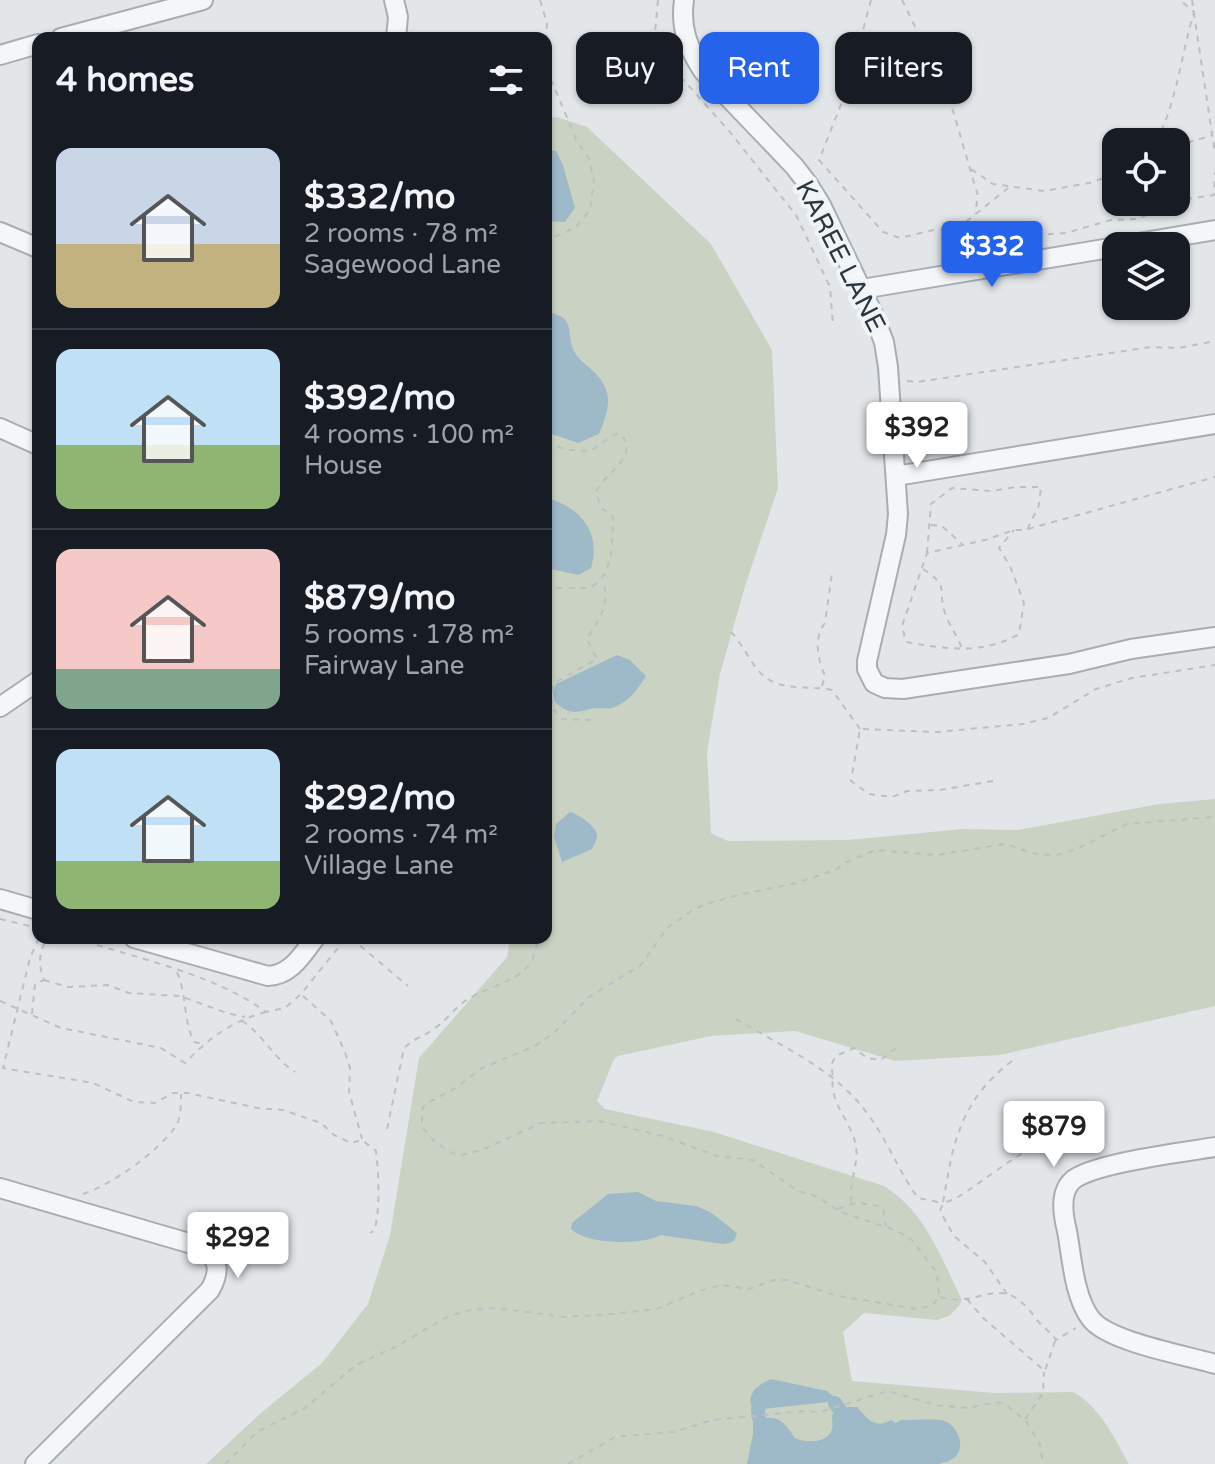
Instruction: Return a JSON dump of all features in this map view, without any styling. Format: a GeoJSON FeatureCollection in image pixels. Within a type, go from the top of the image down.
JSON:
{"type":"FeatureCollection","features":[{"type":"Feature","properties":{"kind":"street"},"geometry":{"type":"LineString","coordinates":[[83,32],[203,0]]}},
{"type":"Feature","properties":{"kind":"street"},"geometry":{"type":"LineString","coordinates":[[394,0],[398,17],[397,32]]}},
{"type":"Feature","properties":{"kind":"street","name":"KAREE LANE"},"geometry":{"type":"LineString","coordinates":[[684,0],[682,22],[692,54],[703,71],[808,184],[862,289],[884,342],[890,380],[896,476],[896,535],[867,661],[869,676],[880,686],[894,689],[916,687],[1069,664],[1131,649],[1215,637]]}},
{"type":"Feature","properties":{"kind":"street"},"geometry":{"type":"LineString","coordinates":[[0,55],[32,46]]}},
{"type":"Feature","properties":{"kind":"street"},"geometry":{"type":"LineString","coordinates":[[1190,234],[1215,230]]}},
{"type":"Feature","properties":{"kind":"street"},"geometry":{"type":"LineString","coordinates":[[0,232],[32,245]]}},
{"type":"Feature","properties":{"kind":"street"},"geometry":{"type":"LineString","coordinates":[[862,289],[1102,249]]}},
{"type":"Feature","properties":{"kind":"street"},"geometry":{"type":"LineString","coordinates":[[896,476],[1215,424]]}},
{"type":"Feature","properties":{"kind":"street"},"geometry":{"type":"LineString","coordinates":[[0,428],[32,442]]}},
{"type":"Feature","properties":{"kind":"street"},"geometry":{"type":"LineString","coordinates":[[0,707],[32,685]]}},
{"type":"Feature","properties":{"kind":"street"},"geometry":{"type":"LineString","coordinates":[[0,899],[32,908]]}},
{"type":"Feature","properties":{"kind":"street"},"geometry":{"type":"LineString","coordinates":[[155,944],[268,976],[284,973],[310,944]]}},
{"type":"Feature","properties":{"kind":"street"},"geometry":{"type":"LineString","coordinates":[[1215,1147],[1089,1171],[1070,1183],[1064,1198],[1063,1216],[1078,1286],[1089,1317],[1102,1329],[1120,1338],[1215,1364]]}},
{"type":"Feature","properties":{"kind":"street"},"geometry":{"type":"LineString","coordinates":[[0,1188],[204,1247],[217,1261],[218,1271],[210,1290],[35,1464]]}},
{"type":"Feature","properties":{"kind":"path"},"geometry":{"type":"LineString","coordinates":[[540,0],[546,32]]}},
{"type":"Feature","properties":{"kind":"path"},"geometry":{"type":"LineString","coordinates":[[658,0],[655,32],[671,66],[739,142],[796,215],[830,287],[833,325]]}},
{"type":"Feature","properties":{"kind":"path"},"geometry":{"type":"LineString","coordinates":[[871,0],[848,87],[819,160],[883,232],[900,238],[934,230],[1019,236],[1066,233],[1111,220],[1144,216]]}},
{"type":"Feature","properties":{"kind":"path"},"geometry":{"type":"LineString","coordinates":[[902,0],[948,94],[978,196],[975,214]]}},
{"type":"Feature","properties":{"kind":"path"},"geometry":{"type":"LineString","coordinates":[[1180,0],[1194,12]]}},
{"type":"Feature","properties":{"kind":"path"},"geometry":{"type":"LineString","coordinates":[[1192,0],[1215,154]]}},
{"type":"Feature","properties":{"kind":"path"},"geometry":{"type":"LineString","coordinates":[[1162,128],[1174,98],[1182,53],[1194,12]]}},
{"type":"Feature","properties":{"kind":"path"},"geometry":{"type":"LineString","coordinates":[[552,82],[577,141],[589,159],[594,181],[590,210],[576,227],[552,236]]}},
{"type":"Feature","properties":{"kind":"path"},"geometry":{"type":"LineString","coordinates":[[1190,142],[1214,135]]}},
{"type":"Feature","properties":{"kind":"path"},"geometry":{"type":"LineString","coordinates":[[970,168],[993,184],[1044,191],[1101,179]]}},
{"type":"Feature","properties":{"kind":"path"},"geometry":{"type":"LineString","coordinates":[[1190,199],[1214,195],[1215,172]]}},
{"type":"Feature","properties":{"kind":"path"},"geometry":{"type":"LineString","coordinates":[[956,230],[1009,187]]}},
{"type":"Feature","properties":{"kind":"path"},"geometry":{"type":"LineString","coordinates":[[890,380],[917,382],[1151,347],[1179,348],[1215,341]]}},
{"type":"Feature","properties":{"kind":"path"},"geometry":{"type":"LineString","coordinates":[[552,445],[577,452],[599,447],[615,434],[622,435],[626,440],[623,460],[601,482],[596,493],[602,509],[613,518],[610,558],[602,580],[589,588],[552,588]]}},
{"type":"Feature","properties":{"kind":"path"},"geometry":{"type":"LineString","coordinates":[[927,553],[1014,530],[1027,530],[1215,477]]}},
{"type":"Feature","properties":{"kind":"path"},"geometry":{"type":"LineString","coordinates":[[1014,530],[999,548],[1010,566],[1024,603],[1019,634],[1008,641],[973,649],[906,642],[902,626],[927,553],[931,504],[952,488],[992,491],[1041,487],[1039,505],[1027,530]]}},
{"type":"Feature","properties":{"kind":"path"},"geometry":{"type":"LineString","coordinates":[[930,525],[942,526],[963,545]]}},
{"type":"Feature","properties":{"kind":"path"},"geometry":{"type":"LineString","coordinates":[[922,568],[935,577],[944,591],[944,611],[962,649]]}},
{"type":"Feature","properties":{"kind":"path"},"geometry":{"type":"LineString","coordinates":[[822,687],[825,676],[819,663],[818,647],[820,629],[825,623],[832,573]]}},
{"type":"Feature","properties":{"kind":"path"},"geometry":{"type":"LineString","coordinates":[[552,688],[554,683],[597,659],[587,639],[607,603],[602,580]]}},
{"type":"Feature","properties":{"kind":"path"},"geometry":{"type":"LineString","coordinates":[[731,632],[743,644],[764,676],[786,686],[832,690],[860,729],[851,781],[869,794],[892,797],[907,791],[940,790],[993,781]]}},
{"type":"Feature","properties":{"kind":"path"},"geometry":{"type":"LineString","coordinates":[[860,729],[937,732],[1023,724],[1048,718],[1096,689],[1132,678],[1215,665]]}},
{"type":"Feature","properties":{"kind":"path"},"geometry":{"type":"LineString","coordinates":[[552,707],[561,719],[591,720]]}},
{"type":"Feature","properties":{"kind":"path"},"geometry":{"type":"LineString","coordinates":[[225,1464],[258,1431],[305,1408],[356,1365],[449,1316],[471,1310],[495,1308],[565,1317],[602,1315],[657,1309],[722,1285],[749,1289],[774,1280],[787,1280],[838,1296],[917,1309],[933,1305],[939,1296],[937,1273],[912,1240],[837,1209],[816,1196],[798,1191],[753,1160],[707,1153],[663,1136],[599,1121],[541,1123],[469,1154],[452,1153],[425,1131],[422,1110],[425,1104],[454,1089],[482,1068],[513,1057],[554,1033],[589,997],[641,965],[667,928],[706,904],[796,883],[835,870],[876,850],[937,855],[1005,844],[1036,854],[1057,855],[1077,849],[1127,824],[1215,817]]}},
{"type":"Feature","properties":{"kind":"path"},"geometry":{"type":"LineString","coordinates":[[0,919],[32,927]]}},
{"type":"Feature","properties":{"kind":"path"},"geometry":{"type":"LineString","coordinates":[[37,944],[30,958],[3,1068],[93,1083],[134,1102],[155,1103],[173,1093],[182,1093],[283,1110],[321,1123],[334,1135],[351,1143],[362,1140]]}},
{"type":"Feature","properties":{"kind":"path"},"geometry":{"type":"LineString","coordinates":[[44,944],[39,966],[44,980]]}},
{"type":"Feature","properties":{"kind":"path"},"geometry":{"type":"LineString","coordinates":[[358,944],[408,986]]}},
{"type":"Feature","properties":{"kind":"path"},"geometry":{"type":"LineString","coordinates":[[387,1129],[404,1048],[435,1029],[465,1001],[519,975],[531,964],[537,944]]}},
{"type":"Feature","properties":{"kind":"path"},"geometry":{"type":"LineString","coordinates":[[177,971],[185,998],[188,1029],[194,1042],[204,1045]]}},
{"type":"Feature","properties":{"kind":"path"},"geometry":{"type":"LineString","coordinates":[[32,1015],[35,984],[44,980],[68,987],[108,985],[129,993],[166,993],[247,1017]]}},
{"type":"Feature","properties":{"kind":"path"},"geometry":{"type":"LineString","coordinates":[[301,994],[331,1021],[350,1068],[349,1092],[362,1140],[376,1151],[380,1197],[375,1230],[370,1233]]}},
{"type":"Feature","properties":{"kind":"path"},"geometry":{"type":"LineString","coordinates":[[0,1001],[61,1028],[161,1048],[185,1063],[212,1037],[247,1017],[266,1012]]}},
{"type":"Feature","properties":{"kind":"path"},"geometry":{"type":"LineString","coordinates":[[736,1019],[835,1078],[866,1111],[918,1198],[943,1203],[955,1199],[1044,1140],[1078,1126],[1094,1125]]}},
{"type":"Feature","properties":{"kind":"path"},"geometry":{"type":"LineString","coordinates":[[241,1020],[295,1072]]}},
{"type":"Feature","properties":{"kind":"path"},"geometry":{"type":"LineString","coordinates":[[851,1202],[850,1181],[857,1150],[854,1136],[833,1092],[835,1078],[831,1065],[836,1056],[854,1048],[867,1058],[881,1060],[899,1045]]}},
{"type":"Feature","properties":{"kind":"path"},"geometry":{"type":"LineString","coordinates":[[1007,1294],[985,1262],[954,1236],[940,1211],[952,1146],[966,1115],[975,1097],[997,1072],[1012,1061]]}},
{"type":"Feature","properties":{"kind":"path"},"geometry":{"type":"LineString","coordinates":[[68,1208],[74,1197],[117,1178],[178,1124],[182,1093]]}},
{"type":"Feature","properties":{"kind":"path"},"geometry":{"type":"LineString","coordinates":[[837,1209],[851,1202],[883,1208],[886,1227]]}},
{"type":"Feature","properties":{"kind":"path"},"geometry":{"type":"LineString","coordinates":[[939,1296],[952,1300],[1013,1294],[1051,1331],[1056,1340]]}},
{"type":"Feature","properties":{"kind":"path"},"geometry":{"type":"LineString","coordinates":[[967,1298],[983,1318],[1045,1371]]}},
{"type":"Feature","properties":{"kind":"path"},"geometry":{"type":"LineString","coordinates":[[1024,1420],[1043,1393],[1042,1377],[1056,1340],[1089,1317]]}},
{"type":"Feature","properties":{"kind":"path"},"geometry":{"type":"LineString","coordinates":[[568,1464],[615,1437],[674,1432],[712,1420],[820,1412],[888,1391],[935,1405],[968,1408],[996,1402],[1005,1404],[1024,1420],[1040,1444],[1043,1464]]}},
{"type":"Feature","properties":{"kind":"green space"},"geometry":{"type":"Polygon","coordinates":[[[552,117],[587,127],[711,244],[772,350],[778,488],[720,674],[707,752],[711,833],[728,841],[848,840],[962,829],[1018,830],[1159,804],[1215,799],[1215,1006],[1000,1055],[895,1061],[795,1031],[711,1036],[618,1056],[597,1101],[605,1109],[714,1132],[884,1186],[922,1222],[962,1300],[949,1316],[937,1320],[864,1313],[843,1332],[852,1381],[995,1393],[1073,1392],[1098,1414],[1129,1464],[206,1464],[262,1412],[322,1363],[368,1304],[390,1235],[419,1058],[507,957],[509,944],[552,944],[552,117]]]}},
{"type":"Feature","properties":{"kind":"water"},"geometry":{"type":"Polygon","coordinates":[[[552,151],[556,151],[563,165],[575,208],[565,222],[552,221],[552,151]]]}},
{"type":"Feature","properties":{"kind":"water"},"geometry":{"type":"Polygon","coordinates":[[[552,313],[567,322],[575,353],[600,378],[607,393],[607,409],[599,434],[578,443],[552,434],[552,313]]]}},
{"type":"Feature","properties":{"kind":"water"},"geometry":{"type":"Polygon","coordinates":[[[552,500],[578,514],[591,533],[594,555],[591,568],[579,575],[552,569],[552,500]]]}},
{"type":"Feature","properties":{"kind":"water"},"geometry":{"type":"Polygon","coordinates":[[[617,655],[630,660],[646,676],[624,702],[612,708],[575,712],[555,702],[553,693],[556,684],[617,655]]]}},
{"type":"Feature","properties":{"kind":"water"},"geometry":{"type":"Polygon","coordinates":[[[570,812],[590,824],[597,838],[592,849],[562,862],[554,837],[556,824],[570,812]]]}},
{"type":"Feature","properties":{"kind":"water"},"geometry":{"type":"Polygon","coordinates":[[[638,1192],[656,1201],[696,1206],[710,1212],[737,1233],[735,1238],[723,1244],[660,1235],[640,1241],[614,1242],[588,1238],[571,1229],[572,1223],[608,1194],[638,1192]]]}},
{"type":"Feature","properties":{"kind":"water"},"geometry":{"type":"Polygon","coordinates":[[[771,1379],[827,1391],[838,1401],[753,1410],[751,1395],[771,1379]]]}},
{"type":"Feature","properties":{"kind":"water"},"geometry":{"type":"Polygon","coordinates":[[[845,1407],[857,1407],[868,1419],[880,1424],[891,1420],[896,1423],[901,1420],[946,1422],[958,1434],[959,1451],[952,1459],[939,1464],[747,1464],[753,1419],[778,1420],[795,1438],[816,1441],[830,1434],[832,1415],[845,1407]]]}},
{"type":"Feature","properties":{"kind":"waterway"},"geometry":{"type":"LineString","coordinates":[[835,1403],[839,1409]]}},
{"type":"Feature","properties":{"kind":"waterway"},"geometry":{"type":"LineString","coordinates":[[758,1410],[759,1418]]}}]}
